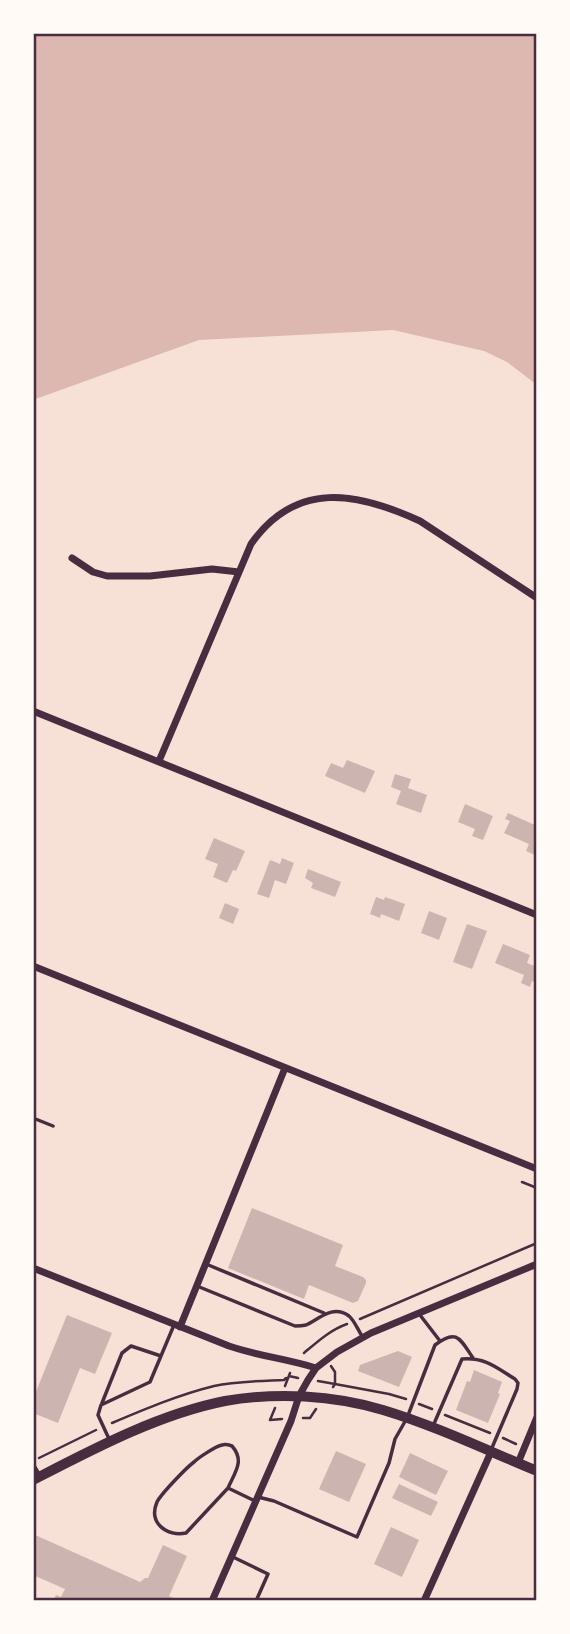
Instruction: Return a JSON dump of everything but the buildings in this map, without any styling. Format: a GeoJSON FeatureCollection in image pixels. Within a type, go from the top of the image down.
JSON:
{"type":"FeatureCollection","features":[{"type":"Feature","properties":{"kind":"main road"},"geometry":{"type":"LineString","coordinates":[[37,1478],[110,1441],[176,1415],[224,1402],[299,1396],[348,1402],[407,1418],[537,1471]]}},
{"type":"Feature","properties":{"kind":"street"},"geometry":{"type":"LineString","coordinates":[[159,761],[251,544],[282,511],[309,500],[329,497],[396,511],[420,521],[537,598]]}},
{"type":"Feature","properties":{"kind":"street"},"geometry":{"type":"LineString","coordinates":[[72,558],[93,572],[107,576],[150,576],[212,569],[239,572]]}},
{"type":"Feature","properties":{"kind":"street"},"geometry":{"type":"LineString","coordinates":[[33,711],[537,915]]}},
{"type":"Feature","properties":{"kind":"street"},"geometry":{"type":"LineString","coordinates":[[33,966],[537,1168]]}},
{"type":"Feature","properties":{"kind":"street"},"geometry":{"type":"LineString","coordinates":[[177,1326],[197,1286],[285,1068]]}},
{"type":"Feature","properties":{"kind":"street"},"geometry":{"type":"LineString","coordinates":[[212,1601],[291,1421],[299,1396],[316,1368],[337,1352],[363,1338],[537,1264]]}},
{"type":"Feature","properties":{"kind":"street"},"geometry":{"type":"LineString","coordinates":[[33,1268],[247,1352],[316,1368]]}},
{"type":"Feature","properties":{"kind":"street"},"geometry":{"type":"LineString","coordinates":[[518,1463],[537,1417]]}},
{"type":"Feature","properties":{"kind":"street"},"geometry":{"type":"LineString","coordinates":[[424,1601],[491,1452]]}},
{"type":"Feature","properties":{"kind":"lane"},"geometry":{"type":"LineString","coordinates":[[33,1118],[53,1126]]}},
{"type":"Feature","properties":{"kind":"lane"},"geometry":{"type":"LineString","coordinates":[[206,1264],[326,1314]]}},
{"type":"Feature","properties":{"kind":"lane"},"geometry":{"type":"LineString","coordinates":[[197,1286],[295,1326],[304,1326],[326,1314],[339,1313],[349,1316],[363,1338]]}},
{"type":"Feature","properties":{"kind":"lane"},"geometry":{"type":"LineString","coordinates":[[418,1313],[440,1341]]}},
{"type":"Feature","properties":{"kind":"lane"},"geometry":{"type":"LineString","coordinates":[[101,1405],[150,1382],[177,1326]]}},
{"type":"Feature","properties":{"kind":"lane"},"geometry":{"type":"LineString","coordinates":[[228,1489],[256,1499],[274,1501],[357,1537],[435,1345],[445,1337],[453,1336],[460,1339],[473,1358]]}},
{"type":"Feature","properties":{"kind":"lane"},"geometry":{"type":"LineString","coordinates":[[110,1441],[98,1415],[122,1353],[131,1346],[161,1356]]}},
{"type":"Feature","properties":{"kind":"lane"},"geometry":{"type":"LineString","coordinates":[[432,1428],[462,1359],[483,1359],[518,1383],[491,1452]]}},
{"type":"Feature","properties":{"kind":"lane"},"geometry":{"type":"LineString","coordinates":[[222,1445],[232,1446],[239,1453],[239,1462],[228,1489],[186,1533],[177,1535],[159,1525],[155,1514],[158,1501],[194,1461],[222,1445]]}},
{"type":"Feature","properties":{"kind":"lane"},"geometry":{"type":"LineString","coordinates":[[33,1464],[37,1478]]}},
{"type":"Feature","properties":{"kind":"lane"},"geometry":{"type":"LineString","coordinates":[[231,1556],[268,1574],[256,1601]]}},
{"type":"Feature","properties":{"kind":"path"},"geometry":{"type":"LineString","coordinates":[[522,1182],[537,1188]]}},
{"type":"Feature","properties":{"kind":"path"},"geometry":{"type":"LineString","coordinates":[[295,1361],[339,1327],[537,1243]]}},
{"type":"Feature","properties":{"kind":"path"},"geometry":{"type":"LineString","coordinates":[[335,1372],[335,1384]]}},
{"type":"Feature","properties":{"kind":"shaded area"},"geometry":{"type":"Polygon","coordinates":[[[33,33],[537,33],[537,385],[507,362],[484,351],[393,330],[199,340],[33,400],[33,33]]]}}]}
